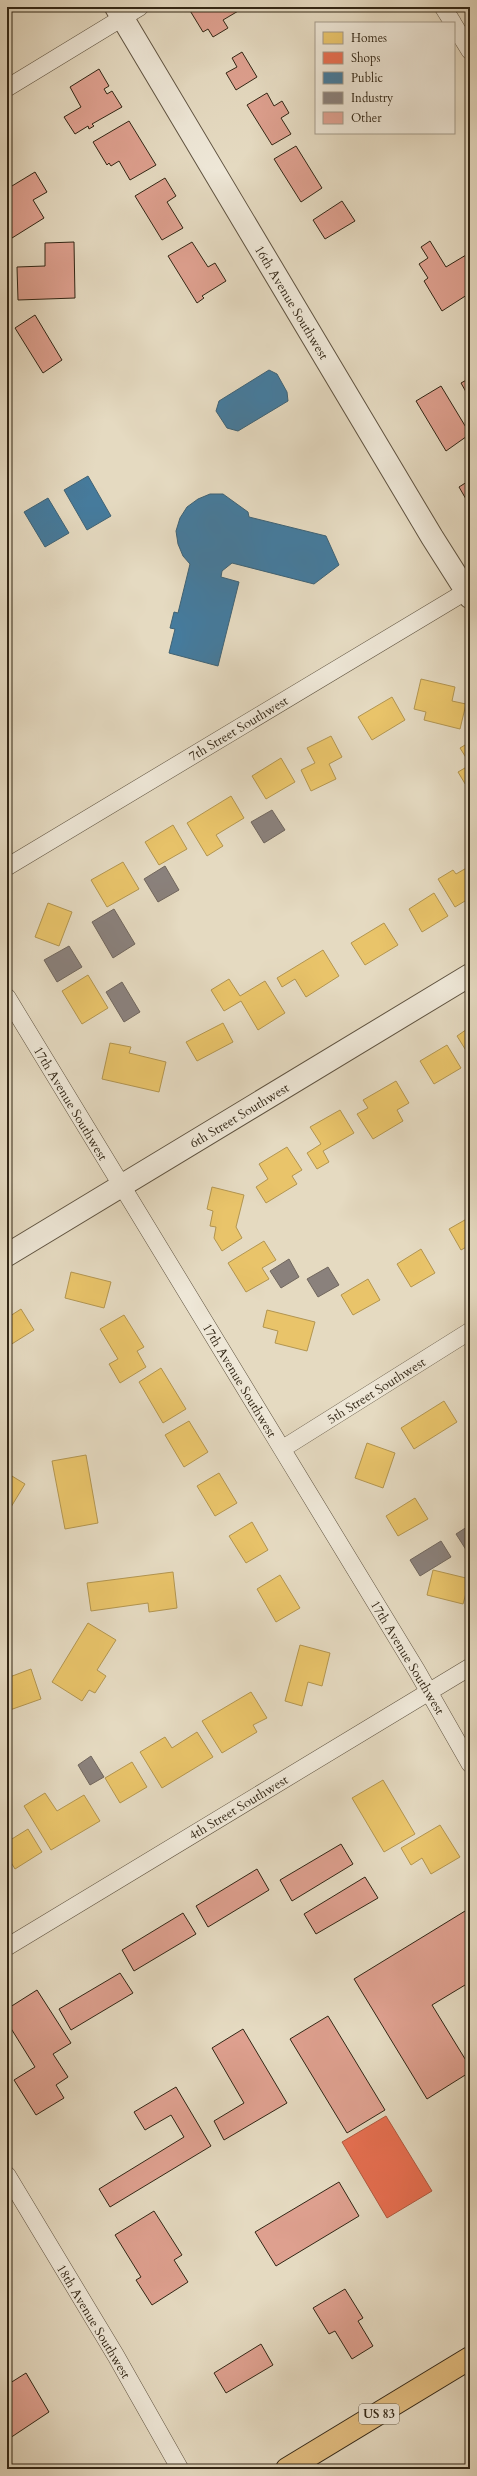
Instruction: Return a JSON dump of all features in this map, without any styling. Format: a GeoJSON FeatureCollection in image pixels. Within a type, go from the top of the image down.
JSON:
{"type":"FeatureCollection","features":[{"type":"Feature","properties":{"kind":"main road","name":"US 83"},"geometry":{"type":"LineString","coordinates":[[287,2469],[470,2358]]}},
{"type":"Feature","properties":{"kind":"street"},"geometry":{"type":"LineString","coordinates":[[443,7],[453,22]]}},
{"type":"Feature","properties":{"kind":"street"},"geometry":{"type":"LineString","coordinates":[[7,88],[126,10]]}},
{"type":"Feature","properties":{"kind":"street","name":"16th Avenue Southwest"},"geometry":{"type":"LineString","coordinates":[[126,10],[469,592]]}},
{"type":"Feature","properties":{"kind":"street"},"geometry":{"type":"LineString","coordinates":[[455,26],[470,51]]}},
{"type":"Feature","properties":{"kind":"street","name":"7th Street Southwest"},"geometry":{"type":"LineString","coordinates":[[7,868],[469,592]]}},
{"type":"Feature","properties":{"kind":"street","name":"6th Street Southwest"},"geometry":{"type":"LineString","coordinates":[[7,1255],[122,1187],[470,975]]}},
{"type":"Feature","properties":{"kind":"street","name":"17th Avenue Southwest"},"geometry":{"type":"LineString","coordinates":[[7,998],[429,1692],[470,1764]]}},
{"type":"Feature","properties":{"kind":"street","name":"5th Street Southwest"},"geometry":{"type":"LineString","coordinates":[[282,1449],[470,1331]]}},
{"type":"Feature","properties":{"kind":"street","name":"4th Street Southwest"},"geometry":{"type":"LineString","coordinates":[[7,1947],[470,1667]]}},
{"type":"Feature","properties":{"kind":"street","name":"18th Avenue Southwest"},"geometry":{"type":"LineString","coordinates":[[7,2175],[116,2356],[180,2469]]}},
{"type":"Feature","properties":{"kind":"building: Homes"},"geometry":{"type":"Polygon","coordinates":[[[421,679],[455,687],[452,701],[466,704],[460,729],[424,720],[426,712],[414,709],[421,679]]]}},
{"type":"Feature","properties":{"kind":"building: Homes"},"geometry":{"type":"Polygon","coordinates":[[[392,697],[405,720],[372,740],[358,717],[392,697]]]}},
{"type":"Feature","properties":{"kind":"building: Homes"},"geometry":{"type":"Polygon","coordinates":[[[331,736],[342,757],[329,764],[336,779],[311,791],[301,770],[315,763],[307,748],[331,736]]]}},
{"type":"Feature","properties":{"kind":"building: Homes"},"geometry":{"type":"Polygon","coordinates":[[[470,742],[470,764],[460,748],[470,742]]]}},
{"type":"Feature","properties":{"kind":"building: Homes"},"geometry":{"type":"Polygon","coordinates":[[[281,758],[295,782],[266,799],[252,776],[281,758]]]}},
{"type":"Feature","properties":{"kind":"building: Homes"},"geometry":{"type":"Polygon","coordinates":[[[470,765],[470,792],[458,772],[470,765]]]}},
{"type":"Feature","properties":{"kind":"building: Homes"},"geometry":{"type":"Polygon","coordinates":[[[231,796],[244,818],[216,835],[223,846],[207,856],[187,823],[231,796]]]}},
{"type":"Feature","properties":{"kind":"building: Homes"},"geometry":{"type":"Polygon","coordinates":[[[173,825],[187,849],[159,865],[145,842],[173,825]]]}},
{"type":"Feature","properties":{"kind":"building: Homes"},"geometry":{"type":"Polygon","coordinates":[[[123,862],[139,889],[107,907],[91,880],[123,862]]]}},
{"type":"Feature","properties":{"kind":"building: Homes"},"geometry":{"type":"Polygon","coordinates":[[[470,866],[470,898],[455,907],[438,879],[453,870],[456,874],[470,866]]]}},
{"type":"Feature","properties":{"kind":"building: Homes"},"geometry":{"type":"Polygon","coordinates":[[[434,893],[448,916],[422,932],[409,909],[434,893]]]}},
{"type":"Feature","properties":{"kind":"building: Homes"},"geometry":{"type":"Polygon","coordinates":[[[48,903],[72,912],[59,946],[35,937],[48,903]]]}},
{"type":"Feature","properties":{"kind":"building: Homes"},"geometry":{"type":"Polygon","coordinates":[[[384,923],[398,945],[365,965],[351,943],[384,923]]]}},
{"type":"Feature","properties":{"kind":"building: Homes"},"geometry":{"type":"Polygon","coordinates":[[[323,950],[339,976],[306,997],[295,979],[282,987],[277,978],[323,950]]]}},
{"type":"Feature","properties":{"kind":"building: Homes"},"geometry":{"type":"Polygon","coordinates":[[[88,975],[108,1008],[82,1024],[62,991],[88,975]]]}},
{"type":"Feature","properties":{"kind":"building: Homes"},"geometry":{"type":"Polygon","coordinates":[[[229,979],[240,996],[265,981],[285,1013],[258,1030],[241,1001],[224,1011],[211,990],[229,979]]]}},
{"type":"Feature","properties":{"kind":"building: Homes"},"geometry":{"type":"Polygon","coordinates":[[[223,1023],[233,1042],[197,1061],[186,1042],[223,1023]]]}},
{"type":"Feature","properties":{"kind":"building: Homes"},"geometry":{"type":"Polygon","coordinates":[[[470,1027],[470,1057],[457,1036],[470,1027]]]}},
{"type":"Feature","properties":{"kind":"building: Homes"},"geometry":{"type":"Polygon","coordinates":[[[110,1043],[131,1047],[129,1053],[166,1062],[159,1092],[102,1079],[110,1043]]]}},
{"type":"Feature","properties":{"kind":"building: Homes"},"geometry":{"type":"Polygon","coordinates":[[[447,1045],[461,1068],[434,1084],[420,1061],[447,1045]]]}},
{"type":"Feature","properties":{"kind":"building: Homes"},"geometry":{"type":"Polygon","coordinates":[[[396,1081],[409,1103],[397,1110],[403,1121],[373,1139],[357,1114],[368,1108],[363,1100],[396,1081]]]}},
{"type":"Feature","properties":{"kind":"building: Homes"},"geometry":{"type":"Polygon","coordinates":[[[340,1110],[354,1133],[323,1151],[329,1162],[317,1169],[307,1153],[321,1144],[310,1127],[340,1110]]]}},
{"type":"Feature","properties":{"kind":"building: Homes"},"geometry":{"type":"Polygon","coordinates":[[[287,1147],[302,1170],[292,1176],[297,1184],[266,1203],[256,1187],[268,1179],[259,1164],[287,1147]]]}},
{"type":"Feature","properties":{"kind":"building: Homes"},"geometry":{"type":"Polygon","coordinates":[[[212,1187],[244,1195],[236,1227],[242,1238],[222,1251],[214,1238],[216,1227],[210,1226],[213,1211],[207,1209],[212,1187]]]}},
{"type":"Feature","properties":{"kind":"building: Homes"},"geometry":{"type":"Polygon","coordinates":[[[470,1217],[470,1245],[461,1250],[449,1229],[470,1217]]]}},
{"type":"Feature","properties":{"kind":"building: Homes"},"geometry":{"type":"Polygon","coordinates":[[[264,1241],[276,1260],[262,1268],[269,1279],[246,1292],[228,1263],[264,1241]]]}},
{"type":"Feature","properties":{"kind":"building: Homes"},"geometry":{"type":"Polygon","coordinates":[[[421,1249],[435,1273],[411,1287],[397,1264],[421,1249]]]}},
{"type":"Feature","properties":{"kind":"building: Homes"},"geometry":{"type":"Polygon","coordinates":[[[71,1272],[111,1282],[104,1308],[65,1298],[71,1272]]]}},
{"type":"Feature","properties":{"kind":"building: Homes"},"geometry":{"type":"Polygon","coordinates":[[[368,1279],[380,1300],[353,1315],[341,1295],[368,1279]]]}},
{"type":"Feature","properties":{"kind":"building: Homes"},"geometry":{"type":"Polygon","coordinates":[[[21,1309],[34,1330],[7,1347],[7,1318],[21,1309]]]}},
{"type":"Feature","properties":{"kind":"building: Homes"},"geometry":{"type":"Polygon","coordinates":[[[267,1310],[315,1322],[307,1351],[275,1343],[278,1331],[263,1327],[267,1310]]]}},
{"type":"Feature","properties":{"kind":"building: Homes"},"geometry":{"type":"Polygon","coordinates":[[[124,1315],[144,1347],[137,1351],[146,1367],[120,1383],[109,1364],[118,1359],[100,1329],[124,1315]]]}},
{"type":"Feature","properties":{"kind":"building: Homes"},"geometry":{"type":"Polygon","coordinates":[[[161,1368],[186,1409],[163,1423],[139,1382],[161,1368]]]}},
{"type":"Feature","properties":{"kind":"building: Homes"},"geometry":{"type":"Polygon","coordinates":[[[444,1401],[457,1422],[414,1449],[401,1428],[444,1401]]]}},
{"type":"Feature","properties":{"kind":"building: Homes"},"geometry":{"type":"Polygon","coordinates":[[[189,1421],[208,1452],[184,1467],[165,1435],[189,1421]]]}},
{"type":"Feature","properties":{"kind":"building: Homes"},"geometry":{"type":"Polygon","coordinates":[[[367,1443],[395,1453],[383,1488],[355,1478],[367,1443]]]}},
{"type":"Feature","properties":{"kind":"building: Homes"},"geometry":{"type":"Polygon","coordinates":[[[86,1455],[98,1523],[65,1529],[52,1461],[86,1455]]]}},
{"type":"Feature","properties":{"kind":"building: Homes"},"geometry":{"type":"Polygon","coordinates":[[[7,1473],[25,1484],[11,1507],[7,1505],[7,1473]]]}},
{"type":"Feature","properties":{"kind":"building: Homes"},"geometry":{"type":"Polygon","coordinates":[[[219,1473],[237,1503],[215,1516],[197,1486],[219,1473]]]}},
{"type":"Feature","properties":{"kind":"building: Homes"},"geometry":{"type":"Polygon","coordinates":[[[415,1498],[428,1519],[398,1536],[386,1516],[415,1498]]]}},
{"type":"Feature","properties":{"kind":"building: Homes"},"geometry":{"type":"Polygon","coordinates":[[[252,1522],[268,1550],[246,1563],[229,1536],[252,1522]]]}},
{"type":"Feature","properties":{"kind":"building: Homes"},"geometry":{"type":"Polygon","coordinates":[[[433,1570],[470,1579],[463,1604],[427,1595],[433,1570]]]}},
{"type":"Feature","properties":{"kind":"building: Homes"},"geometry":{"type":"Polygon","coordinates":[[[173,1572],[177,1608],[149,1612],[148,1603],[91,1611],[87,1583],[173,1572]]]}},
{"type":"Feature","properties":{"kind":"building: Homes"},"geometry":{"type":"Polygon","coordinates":[[[280,1575],[300,1608],[276,1622],[257,1589],[280,1575]]]}},
{"type":"Feature","properties":{"kind":"building: Homes"},"geometry":{"type":"Polygon","coordinates":[[[88,1623],[116,1640],[97,1670],[106,1676],[95,1693],[89,1690],[82,1701],[52,1682],[88,1623]]]}},
{"type":"Feature","properties":{"kind":"building: Homes"},"geometry":{"type":"Polygon","coordinates":[[[300,1645],[330,1653],[322,1686],[308,1682],[302,1706],[285,1701],[300,1645]]]}},
{"type":"Feature","properties":{"kind":"building: Homes"},"geometry":{"type":"Polygon","coordinates":[[[31,1669],[41,1699],[7,1711],[7,1678],[31,1669]]]}},
{"type":"Feature","properties":{"kind":"building: Homes"},"geometry":{"type":"Polygon","coordinates":[[[251,1692],[267,1718],[253,1725],[257,1732],[222,1753],[202,1721],[251,1692]]]}},
{"type":"Feature","properties":{"kind":"building: Homes"},"geometry":{"type":"Polygon","coordinates":[[[197,1732],[213,1757],[162,1788],[140,1752],[165,1737],[172,1748],[197,1732]]]}},
{"type":"Feature","properties":{"kind":"building: Homes"},"geometry":{"type":"Polygon","coordinates":[[[132,1762],[147,1787],[120,1803],[105,1778],[132,1762]]]}},
{"type":"Feature","properties":{"kind":"building: Homes"},"geometry":{"type":"Polygon","coordinates":[[[383,1780],[415,1834],[384,1852],[352,1798],[383,1780]]]}},
{"type":"Feature","properties":{"kind":"building: Homes"},"geometry":{"type":"Polygon","coordinates":[[[45,1793],[57,1811],[84,1795],[100,1821],[51,1850],[24,1806],[45,1793]]]}},
{"type":"Feature","properties":{"kind":"building: Homes"},"geometry":{"type":"Polygon","coordinates":[[[440,1825],[460,1857],[431,1874],[422,1858],[411,1865],[401,1848],[440,1825]]]}},
{"type":"Feature","properties":{"kind":"building: Homes"},"geometry":{"type":"Polygon","coordinates":[[[28,1829],[42,1852],[15,1869],[7,1856],[7,1842],[28,1829]]]}},
{"type":"Feature","properties":{"kind":"building: Shops"},"geometry":{"type":"Polygon","coordinates":[[[386,2116],[432,2191],[387,2218],[342,2142],[386,2116]]]}},
{"type":"Feature","properties":{"kind":"building: Public"},"geometry":{"type":"Polygon","coordinates":[[[269,370],[277,374],[287,392],[288,401],[238,431],[227,428],[216,411],[219,401],[269,370]]]}},
{"type":"Feature","properties":{"kind":"building: Public"},"geometry":{"type":"Polygon","coordinates":[[[88,476],[111,516],[87,530],[64,490],[88,476]]]}},
{"type":"Feature","properties":{"kind":"building: Public"},"geometry":{"type":"Polygon","coordinates":[[[210,494],[223,494],[248,512],[249,517],[326,536],[339,565],[314,584],[232,563],[222,571],[221,577],[239,582],[218,666],[169,653],[175,629],[170,628],[174,612],[178,613],[190,564],[183,556],[178,544],[176,531],[180,518],[187,507],[198,499],[210,494]]]}},
{"type":"Feature","properties":{"kind":"building: Public"},"geometry":{"type":"Polygon","coordinates":[[[48,498],[69,533],[45,547],[24,512],[48,498]]]}},
{"type":"Feature","properties":{"kind":"building: Industry"},"geometry":{"type":"Polygon","coordinates":[[[272,810],[285,830],[264,843],[251,822],[272,810]]]}},
{"type":"Feature","properties":{"kind":"building: Industry"},"geometry":{"type":"Polygon","coordinates":[[[165,866],[179,890],[158,902],[144,879],[165,866]]]}},
{"type":"Feature","properties":{"kind":"building: Industry"},"geometry":{"type":"Polygon","coordinates":[[[114,909],[135,944],[113,958],[92,922],[114,909]]]}},
{"type":"Feature","properties":{"kind":"building: Industry"},"geometry":{"type":"Polygon","coordinates":[[[69,946],[82,967],[57,982],[44,960],[69,946]]]}},
{"type":"Feature","properties":{"kind":"building: Industry"},"geometry":{"type":"Polygon","coordinates":[[[122,982],[140,1012],[124,1022],[106,992],[122,982]]]}},
{"type":"Feature","properties":{"kind":"building: Industry"},"geometry":{"type":"Polygon","coordinates":[[[289,1259],[299,1277],[281,1288],[270,1271],[289,1259]]]}},
{"type":"Feature","properties":{"kind":"building: Industry"},"geometry":{"type":"Polygon","coordinates":[[[328,1267],[339,1285],[318,1297],[307,1279],[328,1267]]]}},
{"type":"Feature","properties":{"kind":"building: Industry"},"geometry":{"type":"Polygon","coordinates":[[[470,1525],[470,1556],[456,1534],[470,1525]]]}},
{"type":"Feature","properties":{"kind":"building: Industry"},"geometry":{"type":"Polygon","coordinates":[[[441,1541],[451,1557],[420,1576],[410,1560],[441,1541]]]}},
{"type":"Feature","properties":{"kind":"building: Industry"},"geometry":{"type":"Polygon","coordinates":[[[91,1756],[104,1777],[90,1785],[78,1765],[91,1756]]]}},
{"type":"Feature","properties":{"kind":"building: Other"},"geometry":{"type":"Polygon","coordinates":[[[192,7],[245,7],[223,20],[228,28],[213,37],[208,29],[203,32],[189,9],[192,7]]]}},
{"type":"Feature","properties":{"kind":"building: Other"},"geometry":{"type":"Polygon","coordinates":[[[242,52],[257,77],[236,90],[226,73],[237,67],[232,58],[242,52]]]}},
{"type":"Feature","properties":{"kind":"building: Other"},"geometry":{"type":"Polygon","coordinates":[[[99,69],[109,86],[104,89],[107,94],[112,91],[122,107],[92,124],[94,126],[89,129],[88,126],[75,134],[64,117],[81,107],[70,87],[99,69]]]}},
{"type":"Feature","properties":{"kind":"building: Other"},"geometry":{"type":"Polygon","coordinates":[[[267,93],[274,106],[282,101],[289,113],[281,118],[291,134],[272,145],[247,105],[267,93]]]}},
{"type":"Feature","properties":{"kind":"building: Other"},"geometry":{"type":"Polygon","coordinates":[[[129,121],[156,165],[130,180],[119,161],[111,166],[109,163],[107,165],[93,142],[129,121]]]}},
{"type":"Feature","properties":{"kind":"building: Other"},"geometry":{"type":"Polygon","coordinates":[[[296,146],[322,188],[301,202],[274,159],[296,146]]]}},
{"type":"Feature","properties":{"kind":"building: Other"},"geometry":{"type":"Polygon","coordinates":[[[35,172],[47,192],[33,200],[44,218],[12,238],[7,230],[7,189],[35,172]]]}},
{"type":"Feature","properties":{"kind":"building: Other"},"geometry":{"type":"Polygon","coordinates":[[[165,178],[176,196],[167,202],[183,228],[162,240],[135,196],[165,178]]]}},
{"type":"Feature","properties":{"kind":"building: Other"},"geometry":{"type":"Polygon","coordinates":[[[342,201],[355,221],[325,239],[313,220],[342,201]]]}},
{"type":"Feature","properties":{"kind":"building: Other"},"geometry":{"type":"Polygon","coordinates":[[[430,241],[446,267],[466,255],[470,262],[470,293],[442,311],[424,281],[428,278],[419,264],[428,258],[421,247],[430,241]]]}},
{"type":"Feature","properties":{"kind":"building: Other"},"geometry":{"type":"Polygon","coordinates":[[[74,242],[75,298],[18,300],[17,267],[45,266],[45,243],[74,242]]]}},
{"type":"Feature","properties":{"kind":"building: Other"},"geometry":{"type":"Polygon","coordinates":[[[192,242],[208,267],[215,263],[226,281],[202,296],[204,298],[197,303],[168,256],[192,242]]]}},
{"type":"Feature","properties":{"kind":"building: Other"},"geometry":{"type":"Polygon","coordinates":[[[35,315],[62,360],[43,373],[15,328],[35,315]]]}},
{"type":"Feature","properties":{"kind":"building: Other"},"geometry":{"type":"Polygon","coordinates":[[[470,378],[470,399],[461,383],[470,378]]]}},
{"type":"Feature","properties":{"kind":"building: Other"},"geometry":{"type":"Polygon","coordinates":[[[441,386],[470,434],[446,451],[416,401],[441,386]]]}},
{"type":"Feature","properties":{"kind":"building: Other"},"geometry":{"type":"Polygon","coordinates":[[[470,480],[470,506],[459,487],[470,480]]]}},
{"type":"Feature","properties":{"kind":"building: Other"},"geometry":{"type":"Polygon","coordinates":[[[341,1844],[353,1864],[292,1901],[280,1880],[341,1844]]]}},
{"type":"Feature","properties":{"kind":"building: Other"},"geometry":{"type":"Polygon","coordinates":[[[257,1869],[269,1890],[208,1927],[196,1906],[257,1869]]]}},
{"type":"Feature","properties":{"kind":"building: Other"},"geometry":{"type":"Polygon","coordinates":[[[365,1877],[378,1898],[316,1934],[304,1914],[365,1877]]]}},
{"type":"Feature","properties":{"kind":"building: Other"},"geometry":{"type":"Polygon","coordinates":[[[470,1908],[470,1982],[432,2005],[470,2067],[470,2072],[427,2099],[354,1979],[470,1908]]]}},
{"type":"Feature","properties":{"kind":"building: Other"},"geometry":{"type":"Polygon","coordinates":[[[183,1913],[196,1934],[134,1971],[122,1950],[183,1913]]]}},
{"type":"Feature","properties":{"kind":"building: Other"},"geometry":{"type":"Polygon","coordinates":[[[120,1973],[133,1993],[71,2030],[59,2009],[120,1973]]]}},
{"type":"Feature","properties":{"kind":"building: Other"},"geometry":{"type":"Polygon","coordinates":[[[37,1990],[71,2043],[53,2054],[68,2077],[56,2085],[64,2098],[36,2115],[14,2080],[35,2067],[7,2022],[7,2009],[37,1990]]]}},
{"type":"Feature","properties":{"kind":"building: Other"},"geometry":{"type":"Polygon","coordinates":[[[328,2016],[385,2110],[347,2133],[290,2039],[328,2016]]]}},
{"type":"Feature","properties":{"kind":"building: Other"},"geometry":{"type":"Polygon","coordinates":[[[243,2029],[287,2103],[224,2140],[214,2121],[244,2103],[212,2048],[243,2029]]]}},
{"type":"Feature","properties":{"kind":"building: Other"},"geometry":{"type":"Polygon","coordinates":[[[176,2087],[211,2146],[110,2207],[99,2189],[184,2137],[171,2115],[145,2130],[134,2112],[176,2087]]]}},
{"type":"Feature","properties":{"kind":"building: Other"},"geometry":{"type":"Polygon","coordinates":[[[339,2182],[359,2216],[276,2266],[255,2232],[339,2182]]]}},
{"type":"Feature","properties":{"kind":"building: Other"},"geometry":{"type":"Polygon","coordinates":[[[154,2211],[182,2255],[174,2260],[188,2282],[152,2305],[136,2280],[141,2277],[115,2235],[154,2211]]]}},
{"type":"Feature","properties":{"kind":"building: Other"},"geometry":{"type":"Polygon","coordinates":[[[345,2289],[363,2318],[358,2321],[373,2346],[352,2359],[335,2331],[329,2334],[313,2308],[345,2289]]]}},
{"type":"Feature","properties":{"kind":"building: Other"},"geometry":{"type":"Polygon","coordinates":[[[261,2344],[273,2365],[226,2393],[214,2373],[261,2344]]]}},
{"type":"Feature","properties":{"kind":"building: Other"},"geometry":{"type":"Polygon","coordinates":[[[26,2373],[49,2412],[7,2440],[7,2395],[11,2393],[7,2385],[26,2373]]]}}]}
